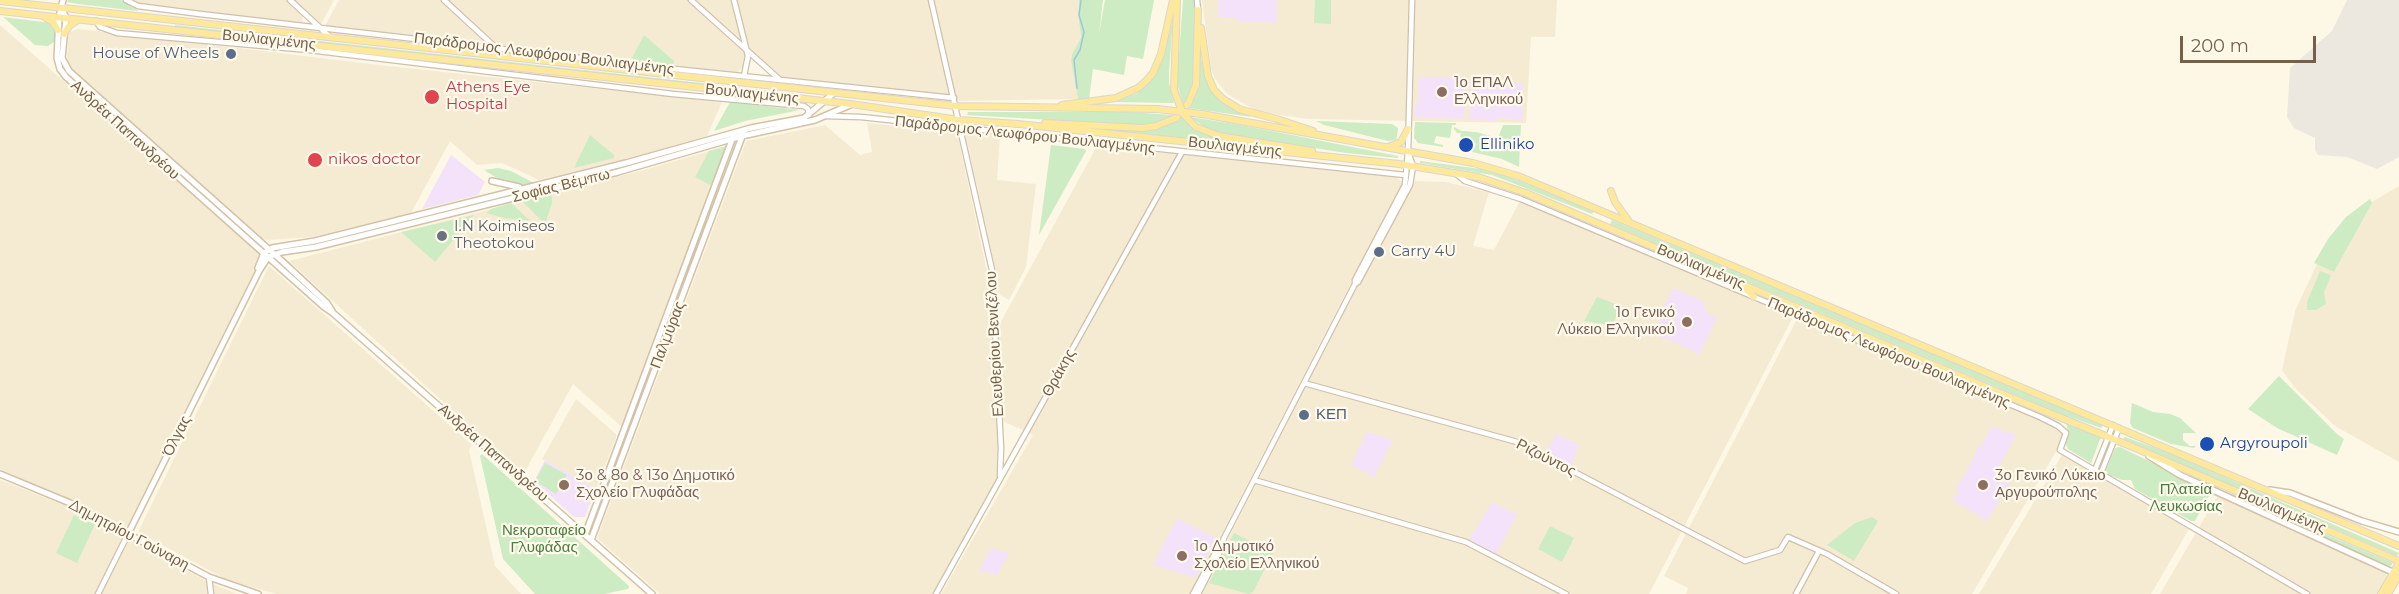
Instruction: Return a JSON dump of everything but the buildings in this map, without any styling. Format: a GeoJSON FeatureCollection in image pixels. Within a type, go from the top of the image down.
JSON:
{"type":"FeatureCollection","features":[{"type":"Feature","properties":{"kind":"main road"},"geometry":{"type":"LineString","coordinates":[[45,6],[54,0]]}},
{"type":"Feature","properties":{"kind":"main road","name":"Ανδρέα Παπανδρέου"},"geometry":{"type":"LineString","coordinates":[[63,0],[57,58],[60,69],[66,77],[327,303],[333,313],[652,594]]}},
{"type":"Feature","properties":{"kind":"main road"},"geometry":{"type":"LineString","coordinates":[[1175,0],[1174,90],[1183,114],[1196,127],[1219,136],[1324,153],[1346,159]]}},
{"type":"Feature","properties":{"kind":"main road"},"geometry":{"type":"LineString","coordinates":[[1047,107],[1075,102],[1110,100],[1142,85],[1153,73],[1161,54],[1175,0]]}},
{"type":"Feature","properties":{"kind":"main road","name":"Βουλιαγμένης"},"geometry":{"type":"LineString","coordinates":[[1,1],[956,106],[1157,109],[1202,114],[1473,163],[1506,172],[1630,223],[2399,546]]}},
{"type":"Feature","properties":{"kind":"main road"},"geometry":{"type":"LineString","coordinates":[[1017,124],[1053,123],[1143,128],[1156,126],[1176,118],[1185,109],[1196,85],[1198,9]]}},
{"type":"Feature","properties":{"kind":"main road"},"geometry":{"type":"LineString","coordinates":[[1198,9],[1208,76],[1218,95],[1239,109],[1332,138]]}},
{"type":"Feature","properties":{"kind":"main road","name":"Βουλιαγμένης"},"geometry":{"type":"LineString","coordinates":[[0,10],[851,105],[959,120],[1017,124],[1410,166],[1455,172],[1503,183],[2140,450],[2398,570]]}},
{"type":"Feature","properties":{"kind":"main road"},"geometry":{"type":"LineString","coordinates":[[34,15],[51,20],[61,32],[81,19]]}},
{"type":"Feature","properties":{"kind":"main road"},"geometry":{"type":"LineString","coordinates":[[131,33],[141,26]]}},
{"type":"Feature","properties":{"kind":"main road","name":"Σοφίας Βέμπω"},"geometry":{"type":"LineString","coordinates":[[743,133],[809,115],[834,93]]}},
{"type":"Feature","properties":{"kind":"main road","name":"Σοφίας Βέμπω"},"geometry":{"type":"LineString","coordinates":[[268,253],[734,135],[823,117],[851,105]]}},
{"type":"Feature","properties":{"kind":"main road"},"geometry":{"type":"LineString","coordinates":[[1383,148],[1399,144],[1408,129]]}},
{"type":"Feature","properties":{"kind":"main road","name":"Παλμύρας"},"geometry":{"type":"LineString","coordinates":[[591,540],[743,133]]}},
{"type":"Feature","properties":{"kind":"main road","name":"Σοφίας Βέμπω"},"geometry":{"type":"LineString","coordinates":[[268,253],[316,247],[618,172],[734,135]]}},
{"type":"Feature","properties":{"kind":"main road","name":"Παλμύρας"},"geometry":{"type":"LineString","coordinates":[[585,535],[734,135]]}},
{"type":"Feature","properties":{"kind":"main road"},"geometry":{"type":"LineString","coordinates":[[492,181],[524,188]]}},
{"type":"Feature","properties":{"kind":"main road"},"geometry":{"type":"LineString","coordinates":[[1611,191],[1615,202],[1630,223]]}},
{"type":"Feature","properties":{"kind":"main road","name":"Όλγας"},"geometry":{"type":"LineString","coordinates":[[128,534],[268,253]]}},
{"type":"Feature","properties":{"kind":"main road"},"geometry":{"type":"LineString","coordinates":[[1695,273],[1707,269]]}},
{"type":"Feature","properties":{"kind":"main road"},"geometry":{"type":"LineString","coordinates":[[1742,284],[1754,297]]}},
{"type":"Feature","properties":{"kind":"main road"},"geometry":{"type":"LineString","coordinates":[[1778,307],[1793,306]]}},
{"type":"Feature","properties":{"kind":"main road"},"geometry":{"type":"LineString","coordinates":[[1998,392],[2011,404]]}},
{"type":"Feature","properties":{"kind":"main road"},"geometry":{"type":"LineString","coordinates":[[2040,417],[2050,413]]}},
{"type":"Feature","properties":{"kind":"main road"},"geometry":{"type":"LineString","coordinates":[[2140,450],[2180,475],[2398,570]]}},
{"type":"Feature","properties":{"kind":"main road","name":"Δημητρίου Γούναρη"},"geometry":{"type":"LineString","coordinates":[[0,474],[70,503],[209,577],[258,594]]}},
{"type":"Feature","properties":{"kind":"main road","name":"Βουλιαγμένης"},"geometry":{"type":"LineString","coordinates":[[2270,490],[2290,493],[2372,525],[2399,532]]}},
{"type":"Feature","properties":{"kind":"main road"},"geometry":{"type":"LineString","coordinates":[[2381,594],[2398,570]]}},
{"type":"Feature","properties":{"kind":"main road"},"geometry":{"type":"LineString","coordinates":[[2388,594],[2398,570]]}},
{"type":"Feature","properties":{"kind":"street","name":"Παράδρομος Λεωφόρου Βουλιαγμένης"},"geometry":{"type":"LineString","coordinates":[[126,0],[302,26],[954,98]]}},
{"type":"Feature","properties":{"kind":"street"},"geometry":{"type":"LineString","coordinates":[[290,0],[330,38]]}},
{"type":"Feature","properties":{"kind":"street"},"geometry":{"type":"LineString","coordinates":[[444,0],[495,48]]}},
{"type":"Feature","properties":{"kind":"street"},"geometry":{"type":"LineString","coordinates":[[691,0],[780,80]]}},
{"type":"Feature","properties":{"kind":"street"},"geometry":{"type":"LineString","coordinates":[[735,0],[747,51],[748,60],[744,76]]}},
{"type":"Feature","properties":{"kind":"street","name":"Ελευθερίου Βενιζέλου"},"geometry":{"type":"LineString","coordinates":[[931,0],[992,270],[1000,479]]}},
{"type":"Feature","properties":{"kind":"street"},"geometry":{"type":"LineString","coordinates":[[1197,0],[1198,9]]}},
{"type":"Feature","properties":{"kind":"street"},"geometry":{"type":"LineString","coordinates":[[1198,594],[1304,382],[1410,185],[1408,129],[1412,0]]}},
{"type":"Feature","properties":{"kind":"street"},"geometry":{"type":"LineString","coordinates":[[302,26],[306,15]]}},
{"type":"Feature","properties":{"kind":"street","name":"Παράδρομος Λεωφόρου Βουλιαγμένης"},"geometry":{"type":"LineString","coordinates":[[96,21],[100,27],[110,32],[297,49],[613,85],[673,94],[804,106],[808,109],[809,115]]}},
{"type":"Feature","properties":{"kind":"street"},"geometry":{"type":"LineString","coordinates":[[764,78],[768,69]]}},
{"type":"Feature","properties":{"kind":"street"},"geometry":{"type":"LineString","coordinates":[[944,97],[952,87]]}},
{"type":"Feature","properties":{"kind":"street","name":"Παράδρομος Λεωφόρου Βουλιαγμένης"},"geometry":{"type":"LineString","coordinates":[[823,117],[861,117],[1406,176]]}},
{"type":"Feature","properties":{"kind":"street","name":"Θράκης"},"geometry":{"type":"LineString","coordinates":[[936,594],[1182,152]]}},
{"type":"Feature","properties":{"kind":"street"},"geometry":{"type":"LineString","coordinates":[[1355,284],[1355,279],[1405,185],[1410,166]]}},
{"type":"Feature","properties":{"kind":"street","name":"Παράδρομος Λεωφόρου Βουλιαγμένης"},"geometry":{"type":"LineString","coordinates":[[1455,172],[1465,181],[1521,199],[2040,417],[2066,433],[2060,450],[2098,472]]}},
{"type":"Feature","properties":{"kind":"street","name":"Ριζούντος"},"geometry":{"type":"LineString","coordinates":[[1304,382],[1517,442],[1745,561],[1780,550],[1788,537],[1819,551]]}},
{"type":"Feature","properties":{"kind":"street"},"geometry":{"type":"LineString","coordinates":[[2116,427],[2098,472],[2307,594]]}},
{"type":"Feature","properties":{"kind":"street"},"geometry":{"type":"LineString","coordinates":[[1254,480],[1466,542],[1566,594]]}},
{"type":"Feature","properties":{"kind":"street","name":"Όλγας"},"geometry":{"type":"LineString","coordinates":[[98,594],[128,534]]}},
{"type":"Feature","properties":{"kind":"street"},"geometry":{"type":"LineString","coordinates":[[1192,594],[1215,550],[1222,542]]}},
{"type":"Feature","properties":{"kind":"street"},"geometry":{"type":"LineString","coordinates":[[1796,594],[1819,551],[1896,594]]}},
{"type":"Feature","properties":{"kind":"street"},"geometry":{"type":"LineString","coordinates":[[209,577],[211,594]]}},
{"type":"Feature","properties":{"kind":"shaded area"},"geometry":{"type":"Polygon","coordinates":[[[136,0],[288,0],[303,15],[302,24],[154,6],[138,3],[136,0]]]}},
{"type":"Feature","properties":{"kind":"shaded area"},"geometry":{"type":"Polygon","coordinates":[[[294,0],[334,0],[321,24],[294,0]]]}},
{"type":"Feature","properties":{"kind":"shaded area"},"geometry":{"type":"Polygon","coordinates":[[[339,0],[1079,0],[1081,39],[1072,54],[1071,61],[1078,99],[958,101],[780,78],[746,48],[745,64],[734,73],[325,26],[339,0]]]}},
{"type":"Feature","properties":{"kind":"shaded area"},"geometry":{"type":"Polygon","coordinates":[[[1202,0],[1557,0],[1555,37],[1531,37],[1526,123],[1308,119],[1259,112],[1227,94],[1215,79],[1211,68],[1202,0]]]}},
{"type":"Feature","properties":{"kind":"shaded area"},"geometry":{"type":"Polygon","coordinates":[[[1219,0],[1277,0],[1276,23],[1237,21],[1237,18],[1218,17],[1219,0]]]}},
{"type":"Feature","properties":{"kind":"shaded area"},"geometry":{"type":"Polygon","coordinates":[[[2347,0],[2399,0],[2399,157],[2377,169],[2347,157],[2318,155],[2315,150],[2315,138],[2294,128],[2287,117],[2290,68],[2332,31],[2347,0]]]}},
{"type":"Feature","properties":{"kind":"shaded area"},"geometry":{"type":"Polygon","coordinates":[[[0,25],[262,256],[127,527],[0,469],[0,25]]]}},
{"type":"Feature","properties":{"kind":"shaded area"},"geometry":{"type":"Polygon","coordinates":[[[79,29],[379,65],[722,102],[707,136],[650,153],[539,180],[502,163],[477,165],[450,141],[411,213],[312,237],[266,240],[256,235],[69,68],[67,57],[69,32],[79,29]]]}},
{"type":"Feature","properties":{"kind":"shaded area","name":"1ο ΕΠΑΛ Ελληνικού"},"geometry":{"type":"Polygon","coordinates":[[[1419,77],[1467,78],[1464,119],[1414,117],[1415,104],[1418,104],[1419,77]]]}},
{"type":"Feature","properties":{"kind":"shaded area"},"geometry":{"type":"Polygon","coordinates":[[[1470,82],[1523,83],[1522,121],[1497,117],[1497,121],[1470,120],[1470,82]]]}},
{"type":"Feature","properties":{"kind":"shaded area"},"geometry":{"type":"Polygon","coordinates":[[[867,123],[957,132],[988,276],[1000,479],[934,594],[660,594],[597,538],[746,141],[825,125],[860,155],[872,152],[867,123]]]}},
{"type":"Feature","properties":{"kind":"shaded area"},"geometry":{"type":"Polygon","coordinates":[[[965,133],[1000,136],[997,180],[1036,184],[1026,267],[1009,300],[997,293],[996,273],[965,133]]]}},
{"type":"Feature","properties":{"kind":"shaded area"},"geometry":{"type":"Polygon","coordinates":[[[727,146],[623,428],[573,384],[523,475],[289,261],[644,170],[727,146]]]}},
{"type":"Feature","properties":{"kind":"shaded area"},"geometry":{"type":"Polygon","coordinates":[[[1097,146],[1396,177],[1403,182],[1191,594],[941,594],[1033,435],[1003,421],[997,329],[1097,146]]]}},
{"type":"Feature","properties":{"kind":"shaded area"},"geometry":{"type":"Polygon","coordinates":[[[451,155],[485,182],[478,195],[422,209],[451,155]]]}},
{"type":"Feature","properties":{"kind":"shaded area"},"geometry":{"type":"Polygon","coordinates":[[[1415,181],[1445,182],[1489,192],[1473,246],[1494,250],[1521,199],[1793,317],[1649,594],[1200,594],[1338,323],[1415,181]]]}},
{"type":"Feature","properties":{"kind":"shaded area"},"geometry":{"type":"Polygon","coordinates":[[[2399,186],[2399,462],[2335,426],[2295,388],[2282,370],[2295,311],[2317,264],[2334,272],[2372,202],[2399,186]]]}},
{"type":"Feature","properties":{"kind":"shaded area"},"geometry":{"type":"Polygon","coordinates":[[[269,266],[472,445],[469,450],[495,566],[521,594],[277,594],[227,580],[138,532],[269,266]]]}},
{"type":"Feature","properties":{"kind":"shaded area","name":"1ο Γενικό Λύκειο Ελληνικού"},"geometry":{"type":"Polygon","coordinates":[[[1673,288],[1703,301],[1706,312],[1717,318],[1699,355],[1650,333],[1666,309],[1663,307],[1673,288]]]}},
{"type":"Feature","properties":{"kind":"shaded area"},"geometry":{"type":"Polygon","coordinates":[[[1797,319],[2042,420],[2064,434],[2064,438],[1972,594],[1686,594],[1688,588],[1664,576],[1797,319]]]}},
{"type":"Feature","properties":{"kind":"shaded area"},"geometry":{"type":"Polygon","coordinates":[[[576,399],[617,435],[596,489],[542,459],[576,399]]]}},
{"type":"Feature","properties":{"kind":"shaded area","name":"3ο Γενικό Λύκειο Αργυρούπολης"},"geometry":{"type":"Polygon","coordinates":[[[1993,427],[2016,435],[1995,474],[2010,483],[1987,521],[1953,500],[1958,492],[1956,487],[1993,427]]]}},
{"type":"Feature","properties":{"kind":"shaded area"},"geometry":{"type":"Polygon","coordinates":[[[1367,432],[1393,440],[1374,477],[1351,465],[1367,432]]]}},
{"type":"Feature","properties":{"kind":"shaded area"},"geometry":{"type":"Polygon","coordinates":[[[1556,434],[1579,445],[1571,467],[1545,454],[1556,434]]]}},
{"type":"Feature","properties":{"kind":"shaded area"},"geometry":{"type":"Polygon","coordinates":[[[2062,455],[2189,529],[2151,594],[1979,594],[2062,455]]]}},
{"type":"Feature","properties":{"kind":"shaded area","name":"3ο & 8ο & 13ο Δημοτικό Σχολείο Γλυφάδας"},"geometry":{"type":"Polygon","coordinates":[[[545,460],[596,489],[585,517],[574,517],[534,481],[545,460]]]}},
{"type":"Feature","properties":{"kind":"shaded area"},"geometry":{"type":"Polygon","coordinates":[[[0,480],[64,505],[208,582],[237,594],[0,594],[0,480]]]}},
{"type":"Feature","properties":{"kind":"shaded area"},"geometry":{"type":"Polygon","coordinates":[[[2218,495],[2385,572],[2388,579],[2380,594],[2160,594],[2218,495]]]}},
{"type":"Feature","properties":{"kind":"shaded area"},"geometry":{"type":"Polygon","coordinates":[[[1492,502],[1517,515],[1496,554],[1469,540],[1492,502]]]}},
{"type":"Feature","properties":{"kind":"shaded area","name":"1ο Δημοτικό Σχολείο Ελληνικού"},"geometry":{"type":"Polygon","coordinates":[[[1177,518],[1216,538],[1196,578],[1153,565],[1177,518]]]}},
{"type":"Feature","properties":{"kind":"shaded area"},"geometry":{"type":"Polygon","coordinates":[[[991,548],[1009,553],[997,575],[979,571],[991,548]]]}},
{"type":"Feature","properties":{"kind":"green space"},"geometry":{"type":"Polygon","coordinates":[[[68,0],[121,0],[138,11],[78,4],[67,2],[68,0]]]}},
{"type":"Feature","properties":{"kind":"green space"},"geometry":{"type":"Polygon","coordinates":[[[1079,0],[1103,0],[1099,34],[1105,0],[1154,0],[1143,59],[1127,56],[1124,75],[1093,69],[1089,99],[1078,99],[1071,61],[1072,54],[1081,38],[1079,0]]]}},
{"type":"Feature","properties":{"kind":"green space"},"geometry":{"type":"Polygon","coordinates":[[[1183,0],[1194,0],[1195,78],[1184,107],[1177,83],[1183,0]]]}},
{"type":"Feature","properties":{"kind":"green space"},"geometry":{"type":"Polygon","coordinates":[[[1315,0],[1331,0],[1331,24],[1314,23],[1315,0]]]}},
{"type":"Feature","properties":{"kind":"green space"},"geometry":{"type":"Polygon","coordinates":[[[3,17],[51,23],[56,30],[55,41],[48,46],[35,45],[3,17]]]}},
{"type":"Feature","properties":{"kind":"green space"},"geometry":{"type":"Polygon","coordinates":[[[1173,19],[1169,83],[1174,103],[1115,102],[1138,93],[1151,80],[1165,51],[1173,19]]]}},
{"type":"Feature","properties":{"kind":"green space"},"geometry":{"type":"Polygon","coordinates":[[[175,25],[801,94],[800,97],[175,27],[175,25]]]}},
{"type":"Feature","properties":{"kind":"green space"},"geometry":{"type":"Polygon","coordinates":[[[644,35],[674,61],[673,66],[632,62],[644,35]]]}},
{"type":"Feature","properties":{"kind":"green space"},"geometry":{"type":"Polygon","coordinates":[[[1199,49],[1206,80],[1213,93],[1223,103],[1252,117],[1188,108],[1192,100],[1199,49]]]}},
{"type":"Feature","properties":{"kind":"green space"},"geometry":{"type":"Polygon","coordinates":[[[730,102],[800,110],[745,121],[714,131],[730,102]]]}},
{"type":"Feature","properties":{"kind":"green space"},"geometry":{"type":"Polygon","coordinates":[[[968,112],[1131,112],[1173,115],[1161,122],[1137,125],[967,115],[968,112]]]}},
{"type":"Feature","properties":{"kind":"green space"},"geometry":{"type":"Polygon","coordinates":[[[1181,116],[1188,124],[1205,134],[1218,139],[1247,144],[1247,146],[1105,130],[1137,130],[1181,116]]]}},
{"type":"Feature","properties":{"kind":"green space"},"geometry":{"type":"Polygon","coordinates":[[[1190,117],[1241,125],[1398,156],[1398,158],[1346,153],[1218,133],[1209,130],[1190,117]]]}},
{"type":"Feature","properties":{"kind":"green space"},"geometry":{"type":"Polygon","coordinates":[[[1316,121],[1392,124],[1398,128],[1397,137],[1396,140],[1388,141],[1316,121]]]}},
{"type":"Feature","properties":{"kind":"green space"},"geometry":{"type":"Polygon","coordinates":[[[1415,122],[1456,123],[1456,125],[1452,125],[1450,138],[1436,136],[1434,143],[1443,145],[1443,147],[1418,143],[1414,138],[1415,122]]]}},
{"type":"Feature","properties":{"kind":"green space"},"geometry":{"type":"Polygon","coordinates":[[[1503,125],[1521,125],[1519,167],[1502,159],[1468,151],[1475,148],[1476,144],[1469,138],[1460,137],[1461,133],[1457,133],[1454,129],[1454,127],[1462,131],[1498,138],[1503,125]]]}},
{"type":"Feature","properties":{"kind":"green space"},"geometry":{"type":"Polygon","coordinates":[[[590,135],[614,155],[614,158],[574,168],[590,135]]]}},
{"type":"Feature","properties":{"kind":"green space"},"geometry":{"type":"Polygon","coordinates":[[[1051,145],[1085,149],[1086,151],[1039,235],[1051,145]]]}},
{"type":"Feature","properties":{"kind":"green space"},"geometry":{"type":"Polygon","coordinates":[[[727,146],[712,186],[695,177],[709,151],[727,146]]]}},
{"type":"Feature","properties":{"kind":"green space"},"geometry":{"type":"Polygon","coordinates":[[[1420,161],[1502,174],[1594,211],[1592,214],[1492,175],[1420,163],[1420,161]]]}},
{"type":"Feature","properties":{"kind":"green space"},"geometry":{"type":"Polygon","coordinates":[[[498,168],[511,171],[534,183],[521,186],[502,181],[484,170],[498,168]]]}},
{"type":"Feature","properties":{"kind":"green space"},"geometry":{"type":"Polygon","coordinates":[[[552,193],[552,203],[545,224],[523,202],[552,193]]]}},
{"type":"Feature","properties":{"kind":"green space"},"geometry":{"type":"Polygon","coordinates":[[[2370,199],[2372,203],[2334,272],[2314,263],[2328,239],[2346,217],[2370,199]]]}},
{"type":"Feature","properties":{"kind":"green space"},"geometry":{"type":"Polygon","coordinates":[[[511,203],[530,221],[486,213],[491,209],[511,203]]]}},
{"type":"Feature","properties":{"kind":"green space"},"geometry":{"type":"Polygon","coordinates":[[[474,215],[435,262],[401,232],[474,215]]]}},
{"type":"Feature","properties":{"kind":"green space"},"geometry":{"type":"Polygon","coordinates":[[[1612,220],[2103,425],[2101,428],[2056,412],[1610,224],[1612,220]]]}},
{"type":"Feature","properties":{"kind":"green space"},"geometry":{"type":"Polygon","coordinates":[[[2320,271],[2331,275],[2324,293],[2326,304],[2316,310],[2307,310],[2307,302],[2320,271]]]}},
{"type":"Feature","properties":{"kind":"green space"},"geometry":{"type":"Polygon","coordinates":[[[1597,297],[1618,305],[1614,326],[1584,321],[1597,297]]]}},
{"type":"Feature","properties":{"kind":"green space"},"geometry":{"type":"Polygon","coordinates":[[[2279,376],[2344,439],[2337,455],[2277,428],[2248,409],[2279,376]]]}},
{"type":"Feature","properties":{"kind":"green space"},"geometry":{"type":"Polygon","coordinates":[[[2132,403],[2153,412],[2180,418],[2196,433],[2183,433],[2183,440],[2190,446],[2196,446],[2194,448],[2171,444],[2133,428],[2130,423],[2132,403]]]}},
{"type":"Feature","properties":{"kind":"green space"},"geometry":{"type":"Polygon","coordinates":[[[2066,422],[2101,437],[2091,463],[2068,449],[2065,442],[2068,432],[2066,422]]]}},
{"type":"Feature","properties":{"kind":"green space"},"geometry":{"type":"Polygon","coordinates":[[[2125,437],[2169,453],[2399,553],[2397,556],[2123,439],[2125,437]]]}},
{"type":"Feature","properties":{"kind":"green space","name":"Πλατεία Λευκωσίας"},"geometry":{"type":"Polygon","coordinates":[[[2120,447],[2208,490],[2210,494],[2195,521],[2191,521],[2135,489],[2131,480],[2122,480],[2109,475],[2106,470],[2115,448],[2120,447]]]}},
{"type":"Feature","properties":{"kind":"green space","name":"Νεκροταφείο Γλυφάδας"},"geometry":{"type":"Polygon","coordinates":[[[482,454],[629,586],[628,589],[604,594],[535,594],[503,559],[480,456],[482,454]]]}},
{"type":"Feature","properties":{"kind":"green space"},"geometry":{"type":"Polygon","coordinates":[[[545,463],[567,475],[556,494],[535,481],[545,463]]]}},
{"type":"Feature","properties":{"kind":"green space"},"geometry":{"type":"Polygon","coordinates":[[[2229,493],[2393,563],[2391,566],[2384,565],[2229,493]]]}},
{"type":"Feature","properties":{"kind":"green space"},"geometry":{"type":"Polygon","coordinates":[[[74,515],[95,524],[77,563],[56,553],[74,515]]]}},
{"type":"Feature","properties":{"kind":"green space"},"geometry":{"type":"Polygon","coordinates":[[[1872,517],[1878,521],[1854,561],[1827,545],[1855,523],[1872,517]]]}},
{"type":"Feature","properties":{"kind":"green space"},"geometry":{"type":"Polygon","coordinates":[[[1550,526],[1574,538],[1562,562],[1538,549],[1550,526]]]}},
{"type":"Feature","properties":{"kind":"green space"},"geometry":{"type":"Polygon","coordinates":[[[1234,533],[1273,553],[1253,592],[1249,594],[1209,583],[1234,533]]]}},
{"type":"Feature","properties":{"kind":"waterway"},"geometry":{"type":"LineString","coordinates":[[1077,88],[1074,60],[1080,50],[1084,32],[1079,15],[1081,0]]}},
{"type":"Feature","properties":{"kind":"place","name":"House of Wheels"},"geometry":{"type":"Point","coordinates":[231,54]}},
{"type":"Feature","properties":{"kind":"place","name":"1ο ΕΠΑΛ Ελληνικού"},"geometry":{"type":"Point","coordinates":[1442,92]}},
{"type":"Feature","properties":{"kind":"place","name":"Athens Eye Hospital"},"geometry":{"type":"Point","coordinates":[432,97]}},
{"type":"Feature","properties":{"kind":"place","name":"Elliniko"},"geometry":{"type":"Point","coordinates":[1466,145]}},
{"type":"Feature","properties":{"kind":"place","name":"nikos doctor"},"geometry":{"type":"Point","coordinates":[315,160]}},
{"type":"Feature","properties":{"kind":"place","name":"I.N Koimiseos Theotokou"},"geometry":{"type":"Point","coordinates":[442,236]}},
{"type":"Feature","properties":{"kind":"place","name":"Carry 4U"},"geometry":{"type":"Point","coordinates":[1379,252]}},
{"type":"Feature","properties":{"kind":"place","name":"1ο Γενικό Λύκειο Ελληνικού"},"geometry":{"type":"Point","coordinates":[1687,322]}},
{"type":"Feature","properties":{"kind":"place","name":"ΚΕΠ"},"geometry":{"type":"Point","coordinates":[1304,415]}},
{"type":"Feature","properties":{"kind":"place","name":"Argyroupoli"},"geometry":{"type":"Point","coordinates":[2207,444]}},
{"type":"Feature","properties":{"kind":"place","name":"3ο & 8ο & 13ο Δημοτικό Σχολείο Γλυφάδας"},"geometry":{"type":"Point","coordinates":[564,485]}},
{"type":"Feature","properties":{"kind":"place","name":"3ο Γενικό Λύκειο Αργυρούπολης"},"geometry":{"type":"Point","coordinates":[1983,485]}},
{"type":"Feature","properties":{"kind":"place","name":"1ο Δημοτικό Σχολείο Ελληνικού"},"geometry":{"type":"Point","coordinates":[1182,556]}}]}
